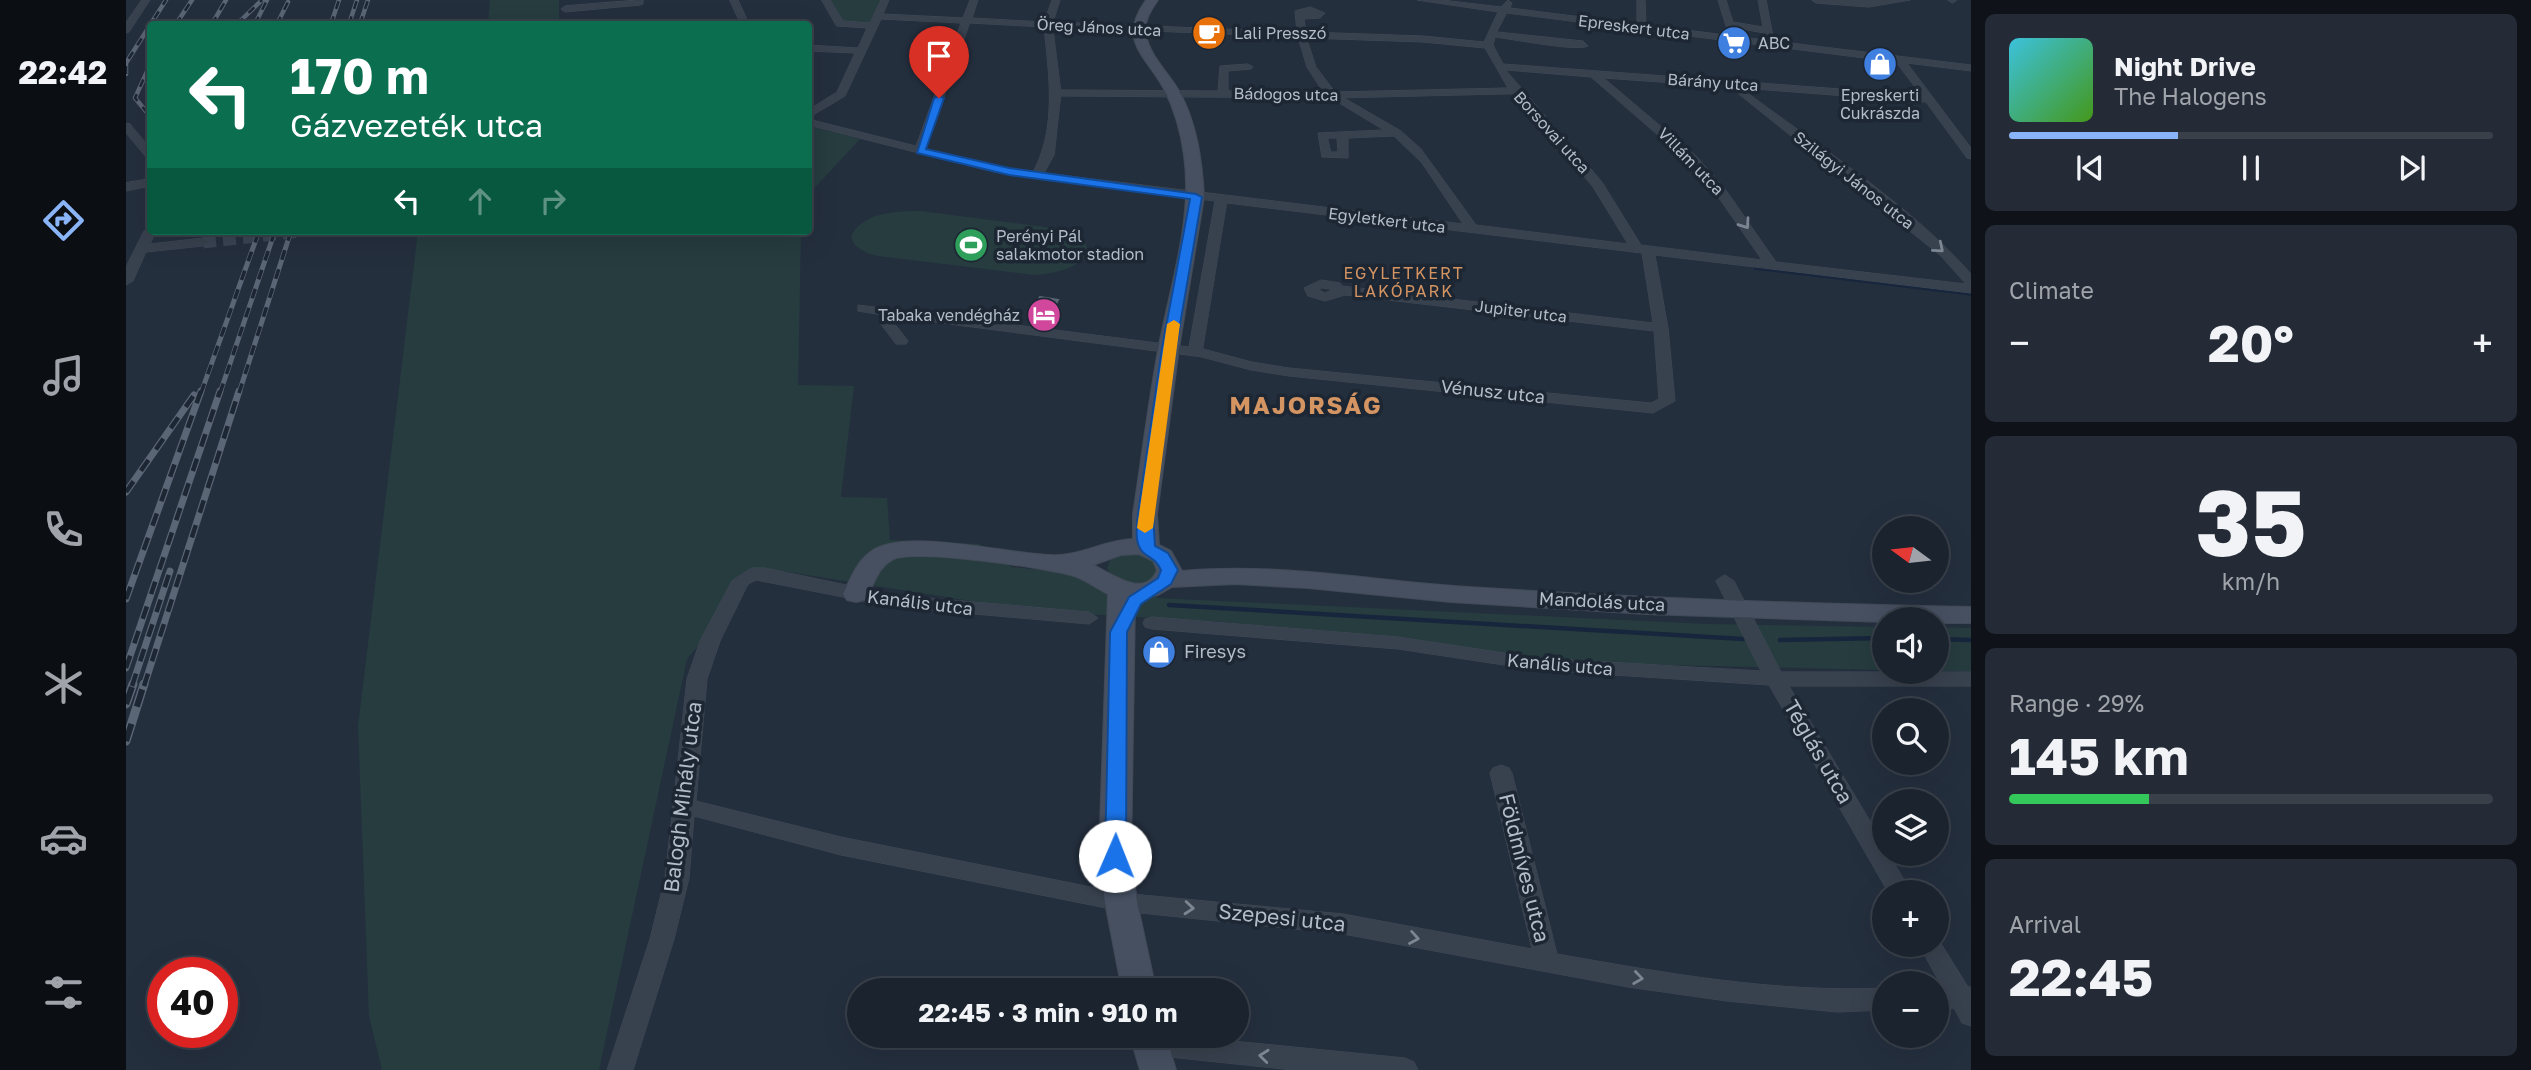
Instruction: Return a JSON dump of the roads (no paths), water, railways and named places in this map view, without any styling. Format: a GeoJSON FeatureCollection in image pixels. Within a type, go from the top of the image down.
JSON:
{"type":"FeatureCollection","features":[{"type":"Feature","properties":{"kind":"street"},"geometry":{"type":"LineString","coordinates":[[126,30],[146,0]]}},
{"type":"Feature","properties":{"kind":"street"},"geometry":{"type":"LineString","coordinates":[[734,0],[744,21]]}},
{"type":"Feature","properties":{"kind":"street"},"geometry":{"type":"LineString","coordinates":[[826,0],[840,24],[873,26]]}},
{"type":"Feature","properties":{"kind":"street"},"geometry":{"type":"LineString","coordinates":[[812,112],[841,94],[885,0]]}},
{"type":"Feature","properties":{"kind":"street"},"geometry":{"type":"LineString","coordinates":[[920,151],[974,0]]}},
{"type":"Feature","properties":{"kind":"street"},"geometry":{"type":"LineString","coordinates":[[1037,176],[1048,155],[1056,93],[1048,23],[1056,0]]}},
{"type":"Feature","properties":{"kind":"street"},"geometry":{"type":"LineString","coordinates":[[1119,632],[1150,565],[1145,539],[1145,514],[1169,348],[1196,197],[1195,174],[1181,115],[1173,93],[1142,41],[1139,29],[1142,16],[1152,0]]}},
{"type":"Feature","properties":{"kind":"street","name":"Epreskert utca"},"geometry":{"type":"LineString","coordinates":[[1421,0],[1506,5],[1642,28],[1971,68]]}},
{"type":"Feature","properties":{"kind":"street"},"geometry":{"type":"LineString","coordinates":[[1642,0],[1642,28]]}},
{"type":"Feature","properties":{"kind":"street"},"geometry":{"type":"LineString","coordinates":[[1722,0],[1729,24],[1768,31]]}},
{"type":"Feature","properties":{"kind":"street"},"geometry":{"type":"LineString","coordinates":[[1762,0],[1770,44]]}},
{"type":"Feature","properties":{"kind":"street"},"geometry":{"type":"LineString","coordinates":[[1816,0],[1906,0]]}},
{"type":"Feature","properties":{"kind":"street"},"geometry":{"type":"LineString","coordinates":[[565,9],[651,1]]}},
{"type":"Feature","properties":{"kind":"street"},"geometry":{"type":"LineString","coordinates":[[1490,39],[1506,5]]}},
{"type":"Feature","properties":{"kind":"street","name":"Öreg János utca"},"geometry":{"type":"LineString","coordinates":[[878,16],[1302,36],[1553,41]]}},
{"type":"Feature","properties":{"kind":"street"},"geometry":{"type":"LineString","coordinates":[[1299,17],[1302,36],[1317,78],[1333,95],[1397,133],[1413,147],[1470,225],[1469,229]]}},
{"type":"Feature","properties":{"kind":"street","name":"Borsovai utca"},"geometry":{"type":"LineString","coordinates":[[1490,39],[1500,67],[1516,91],[1598,185],[1643,250]]}},
{"type":"Feature","properties":{"kind":"street"},"geometry":{"type":"LineString","coordinates":[[812,48],[862,51]]}},
{"type":"Feature","properties":{"kind":"street"},"geometry":{"type":"LineString","coordinates":[[1900,60],[1971,156]]}},
{"type":"Feature","properties":{"kind":"street"},"geometry":{"type":"LineString","coordinates":[[1223,93],[1223,68],[1248,67]]}},
{"type":"Feature","properties":{"kind":"street","name":"Bárány utca"},"geometry":{"type":"LineString","coordinates":[[1500,67],[1927,99]]}},
{"type":"Feature","properties":{"kind":"street","name":"Villám utca"},"geometry":{"type":"LineString","coordinates":[[1592,73],[1653,122],[1705,172],[1772,265]]}},
{"type":"Feature","properties":{"kind":"street","name":"Szilágyi János utca"},"geometry":{"type":"LineString","coordinates":[[1732,83],[1946,253],[1971,282]]}},
{"type":"Feature","properties":{"kind":"street","name":"Bádogos utca"},"geometry":{"type":"LineString","coordinates":[[1056,93],[1333,95],[1516,91]]}},
{"type":"Feature","properties":{"kind":"street","name":"Egyletkert utca"},"geometry":{"type":"LineString","coordinates":[[812,123],[994,169],[1037,176],[1971,289]]}},
{"type":"Feature","properties":{"kind":"street"},"geometry":{"type":"LineString","coordinates":[[126,126],[147,152]]}},
{"type":"Feature","properties":{"kind":"street"},"geometry":{"type":"LineString","coordinates":[[1342,135],[1344,156],[1326,155],[1322,135],[1397,133]]}},
{"type":"Feature","properties":{"kind":"street"},"geometry":{"type":"LineString","coordinates":[[126,144],[139,143]]}},
{"type":"Feature","properties":{"kind":"street"},"geometry":{"type":"LineString","coordinates":[[126,187],[147,184]]}},
{"type":"Feature","properties":{"kind":"street"},"geometry":{"type":"LineString","coordinates":[[1195,352],[1221,200]]}},
{"type":"Feature","properties":{"kind":"street"},"geometry":{"type":"LineString","coordinates":[[127,277],[148,235]]}},
{"type":"Feature","properties":{"kind":"street"},"geometry":{"type":"LineString","coordinates":[[142,249],[203,242]]}},
{"type":"Feature","properties":{"kind":"street","name":"Vénusz utca"},"geometry":{"type":"LineString","coordinates":[[863,308],[1169,348],[1289,372],[1653,408],[1667,401],[1661,328],[1643,250]]}},
{"type":"Feature","properties":{"kind":"street","name":"Jupiter utca"},"geometry":{"type":"LineString","coordinates":[[1340,290],[1661,328]]}},
{"type":"Feature","properties":{"kind":"street"},"geometry":{"type":"LineString","coordinates":[[891,312],[887,323],[901,341]]}},
{"type":"Feature","properties":{"kind":"street"},"geometry":{"type":"LineString","coordinates":[[856,594],[874,559],[891,550],[1098,565]]}},
{"type":"Feature","properties":{"kind":"street"},"geometry":{"type":"LineString","coordinates":[[1098,565],[1110,550],[1150,565]]}},
{"type":"Feature","properties":{"kind":"street"},"geometry":{"type":"LineString","coordinates":[[1098,565],[1109,586],[1120,590],[1122,600],[1119,632],[1115,856],[1137,978]]}},
{"type":"Feature","properties":{"kind":"street","name":"Mandolás utca"},"geometry":{"type":"LineString","coordinates":[[1120,590],[1150,565],[1233,577],[1451,594],[1739,610],[1971,615]]}},
{"type":"Feature","properties":{"kind":"street","name":"Kanális utca"},"geometry":{"type":"LineString","coordinates":[[752,574],[765,574],[856,594],[943,607],[1089,618]]}},
{"type":"Feature","properties":{"kind":"street","name":"Balogh Mihály utca"},"geometry":{"type":"LineString","coordinates":[[620,1070],[662,939],[677,878],[696,679],[710,641],[741,581],[752,574]]}},
{"type":"Feature","properties":{"kind":"street","name":"Téglás utca"},"geometry":{"type":"LineString","coordinates":[[1725,581],[1776,680],[1893,880]]}},
{"type":"Feature","properties":{"kind":"street","name":"Kanális utca"},"geometry":{"type":"LineString","coordinates":[[1152,623],[1398,643],[1536,664],[1776,680],[1971,679]]}},
{"type":"Feature","properties":{"kind":"street","name":"Földmíves utca"},"geometry":{"type":"LineString","coordinates":[[1501,773],[1547,962]]}},
{"type":"Feature","properties":{"kind":"street","name":"Szepesi utca"},"geometry":{"type":"LineString","coordinates":[[685,806],[841,846],[1121,902],[1343,924],[1547,962],[1727,991],[1837,1001],[1872,1000]]}},
{"type":"Feature","properties":{"kind":"street"},"geometry":{"type":"LineString","coordinates":[[1937,957],[1960,1002]]}},
{"type":"Feature","properties":{"kind":"street"},"geometry":{"type":"LineString","coordinates":[[1152,1050],[1405,1070]]}},
{"type":"Feature","properties":{"kind":"waterway"},"geometry":{"type":"LineString","coordinates":[[1755,268],[1971,294]]}},
{"type":"Feature","properties":{"kind":"waterway"},"geometry":{"type":"LineString","coordinates":[[1169,605],[1743,639]]}},
{"type":"Feature","properties":{"kind":"waterway"},"geometry":{"type":"LineString","coordinates":[[1780,640],[1872,638]]}},
{"type":"Feature","properties":{"kind":"waterway"},"geometry":{"type":"LineString","coordinates":[[1949,639],[1971,640]]}},
{"type":"Feature","properties":{"kind":"tunnel"},"geometry":{"type":"LineString","coordinates":[[203,242],[265,235]]}},
{"type":"Feature","properties":{"kind":"railway"},"geometry":{"type":"LineString","coordinates":[[153,21],[166,0]]}},
{"type":"Feature","properties":{"kind":"railway"},"geometry":{"type":"LineString","coordinates":[[178,21],[192,0]]}},
{"type":"Feature","properties":{"kind":"railway"},"geometry":{"type":"LineString","coordinates":[[214,21],[226,0]]}},
{"type":"Feature","properties":{"kind":"railway"},"geometry":{"type":"LineString","coordinates":[[240,21],[262,0]]}},
{"type":"Feature","properties":{"kind":"railway"},"geometry":{"type":"LineString","coordinates":[[256,21],[267,0]]}},
{"type":"Feature","properties":{"kind":"railway"},"geometry":{"type":"LineString","coordinates":[[332,21],[339,0]]}},
{"type":"Feature","properties":{"kind":"railway"},"geometry":{"type":"LineString","coordinates":[[350,21],[357,0]]}},
{"type":"Feature","properties":{"kind":"railway"},"geometry":{"type":"LineString","coordinates":[[361,21],[368,0]]}},
{"type":"Feature","properties":{"kind":"railway"},"geometry":{"type":"LineString","coordinates":[[278,21],[288,2]]}},
{"type":"Feature","properties":{"kind":"railway"},"geometry":{"type":"LineString","coordinates":[[126,74],[126,63],[147,30]]}},
{"type":"Feature","properties":{"kind":"railway"},"geometry":{"type":"LineString","coordinates":[[147,72],[135,98],[147,112]]}},
{"type":"Feature","properties":{"kind":"railway"},"geometry":{"type":"LineString","coordinates":[[201,393],[258,235]]}},
{"type":"Feature","properties":{"kind":"railway"},"geometry":{"type":"LineString","coordinates":[[220,393],[274,235]]}},
{"type":"Feature","properties":{"kind":"railway"},"geometry":{"type":"LineString","coordinates":[[239,393],[290,235]]}},
{"type":"Feature","properties":{"kind":"railway"},"geometry":{"type":"LineString","coordinates":[[126,599],[201,391]]}},
{"type":"Feature","properties":{"kind":"railway"},"geometry":{"type":"LineString","coordinates":[[126,668],[220,391]]}},
{"type":"Feature","properties":{"kind":"railway"},"geometry":{"type":"LineString","coordinates":[[144,686],[239,391]]}},
{"type":"Feature","properties":{"kind":"railway"},"geometry":{"type":"LineString","coordinates":[[126,492],[194,395]]}},
{"type":"Feature","properties":{"kind":"railway"},"geometry":{"type":"LineString","coordinates":[[132,686],[170,571]]}},
{"type":"Feature","properties":{"kind":"railway"},"geometry":{"type":"LineString","coordinates":[[126,704],[133,684]]}},
{"type":"Feature","properties":{"kind":"railway"},"geometry":{"type":"LineString","coordinates":[[126,741],[144,684]]}},
{"type":"Feature","properties":{"kind":"place","name":"Lali Presszó"},"geometry":{"type":"Point","coordinates":[1209,33]}},
{"type":"Feature","properties":{"kind":"place","name":"ABC"},"geometry":{"type":"Point","coordinates":[1734,43]}},
{"type":"Feature","properties":{"kind":"place","name":"Epreskerti Cukrászda"},"geometry":{"type":"Point","coordinates":[1880,64]}},
{"type":"Feature","properties":{"kind":"place","name":"Perényi Pál salakmotor stadion"},"geometry":{"type":"Point","coordinates":[971,245]}},
{"type":"Feature","properties":{"kind":"place","name":"Tabaka vendégház"},"geometry":{"type":"Point","coordinates":[1044,315]}},
{"type":"Feature","properties":{"kind":"place","name":"Firesys"},"geometry":{"type":"Point","coordinates":[1159,652]}},
{"type":"Feature","properties":{"kind":"district","name":"EGYLETKERT LAKÓPARK"},"geometry":{"type":"Point","coordinates":[1404,282]}},
{"type":"Feature","properties":{"kind":"district","name":"MAJORSÁG"},"geometry":{"type":"Point","coordinates":[1306,406]}}]}
